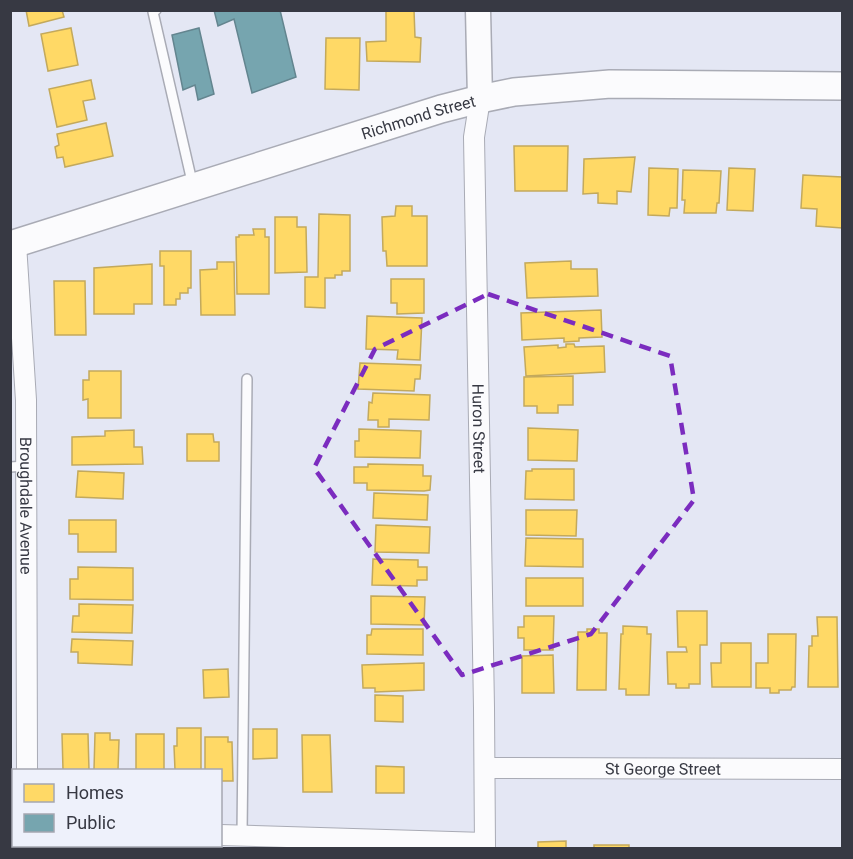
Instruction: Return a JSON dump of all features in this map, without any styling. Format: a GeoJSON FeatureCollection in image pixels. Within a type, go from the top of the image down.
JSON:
{"type":"FeatureCollection","features":[{"type":"Feature","properties":{"kind":"main road","name":"Richmond Street"},"geometry":{"type":"LineString","coordinates":[[13,244],[441,109],[514,92],[610,84],[843,86]]}},
{"type":"Feature","properties":{"kind":"street","name":"Huron Street"},"geometry":{"type":"LineString","coordinates":[[478,10],[480,99],[474,137],[485,846]]}},
{"type":"Feature","properties":{"kind":"street","name":"Broughdale Avenue"},"geometry":{"type":"LineString","coordinates":[[13,244],[22,400],[18,467],[27,769]]}},
{"type":"Feature","properties":{"kind":"street","name":"St George Street"},"geometry":{"type":"LineString","coordinates":[[485,768],[843,769]]}},
{"type":"Feature","properties":{"kind":"street"},"geometry":{"type":"LineString","coordinates":[[222,835],[242,835],[317,844],[485,846]]}},
{"type":"Feature","properties":{"kind":"lane"},"geometry":{"type":"LineString","coordinates":[[156,10],[153,12],[194,188]]}},
{"type":"Feature","properties":{"kind":"lane"},"geometry":{"type":"LineString","coordinates":[[242,835],[247,379]]}},
{"type":"Feature","properties":{"kind":"highlighted area"},"geometry":{"type":"Polygon","coordinates":[[[488,294],[670,356],[694,500],[591,634],[462,675],[314,468],[375,349],[488,294]]]}},
{"type":"Feature","properties":{"kind":"building: Homes"},"geometry":{"type":"Polygon","coordinates":[[[26,10],[62,10],[64,17],[29,26],[26,10]]]}},
{"type":"Feature","properties":{"kind":"building: Homes"},"geometry":{"type":"Polygon","coordinates":[[[386,10],[414,10],[415,37],[421,38],[420,62],[367,61],[366,42],[386,41],[386,10]]]}},
{"type":"Feature","properties":{"kind":"building: Homes"},"geometry":{"type":"Polygon","coordinates":[[[71,28],[78,65],[48,71],[41,34],[71,28]]]}},
{"type":"Feature","properties":{"kind":"building: Homes"},"geometry":{"type":"Polygon","coordinates":[[[326,38],[360,38],[359,90],[325,89],[326,38]]]}},
{"type":"Feature","properties":{"kind":"building: Homes"},"geometry":{"type":"Polygon","coordinates":[[[91,80],[95,99],[83,101],[87,120],[57,127],[49,89],[91,80]]]}},
{"type":"Feature","properties":{"kind":"building: Homes"},"geometry":{"type":"Polygon","coordinates":[[[106,123],[113,156],[65,167],[63,157],[57,158],[55,147],[59,145],[57,134],[106,123]]]}},
{"type":"Feature","properties":{"kind":"building: Homes"},"geometry":{"type":"Polygon","coordinates":[[[514,146],[568,146],[567,191],[515,191],[514,146]]]}},
{"type":"Feature","properties":{"kind":"building: Homes"},"geometry":{"type":"Polygon","coordinates":[[[635,157],[631,192],[617,191],[617,204],[598,203],[598,193],[583,194],[584,159],[635,157]]]}},
{"type":"Feature","properties":{"kind":"building: Homes"},"geometry":{"type":"Polygon","coordinates":[[[649,168],[678,169],[677,208],[670,208],[669,216],[648,215],[649,168]]]}},
{"type":"Feature","properties":{"kind":"building: Homes"},"geometry":{"type":"Polygon","coordinates":[[[729,168],[755,169],[753,211],[727,210],[729,168]]]}},
{"type":"Feature","properties":{"kind":"building: Homes"},"geometry":{"type":"Polygon","coordinates":[[[683,170],[721,171],[716,213],[684,213],[683,170]]]}},
{"type":"Feature","properties":{"kind":"building: Homes"},"geometry":{"type":"Polygon","coordinates":[[[803,175],[842,177],[842,228],[816,226],[817,209],[801,208],[803,175]]]}},
{"type":"Feature","properties":{"kind":"building: Homes"},"geometry":{"type":"Polygon","coordinates":[[[396,206],[412,206],[412,216],[427,216],[427,266],[387,266],[386,251],[383,251],[382,217],[395,216],[396,206]]]}},
{"type":"Feature","properties":{"kind":"building: Homes"},"geometry":{"type":"Polygon","coordinates":[[[319,214],[350,215],[350,271],[342,271],[342,275],[335,275],[335,278],[325,278],[325,308],[305,307],[305,277],[318,277],[319,214]]]}},
{"type":"Feature","properties":{"kind":"building: Homes"},"geometry":{"type":"Polygon","coordinates":[[[275,217],[297,217],[297,227],[306,227],[307,272],[275,273],[275,217]]]}},
{"type":"Feature","properties":{"kind":"building: Homes"},"geometry":{"type":"Polygon","coordinates":[[[253,229],[265,229],[265,237],[269,237],[269,294],[237,294],[236,237],[254,235],[253,229]]]}},
{"type":"Feature","properties":{"kind":"building: Homes"},"geometry":{"type":"Polygon","coordinates":[[[160,251],[191,251],[191,288],[188,288],[188,293],[180,293],[180,299],[176,299],[176,305],[164,305],[164,266],[160,266],[160,251]]]}},
{"type":"Feature","properties":{"kind":"building: Homes"},"geometry":{"type":"Polygon","coordinates":[[[571,261],[571,269],[597,269],[598,296],[527,298],[525,263],[571,261]]]}},
{"type":"Feature","properties":{"kind":"building: Homes"},"geometry":{"type":"Polygon","coordinates":[[[217,262],[234,262],[235,315],[201,315],[200,270],[217,269],[217,262]]]}},
{"type":"Feature","properties":{"kind":"building: Homes"},"geometry":{"type":"Polygon","coordinates":[[[152,264],[152,304],[134,304],[134,314],[94,314],[94,268],[152,264]]]}},
{"type":"Feature","properties":{"kind":"building: Homes"},"geometry":{"type":"Polygon","coordinates":[[[391,279],[424,279],[424,313],[397,314],[397,303],[391,303],[391,279]]]}},
{"type":"Feature","properties":{"kind":"building: Homes"},"geometry":{"type":"Polygon","coordinates":[[[54,281],[85,281],[86,335],[55,335],[54,281]]]}},
{"type":"Feature","properties":{"kind":"building: Homes"},"geometry":{"type":"Polygon","coordinates":[[[601,310],[602,337],[579,338],[579,341],[564,342],[564,338],[522,340],[521,313],[601,310]]]}},
{"type":"Feature","properties":{"kind":"building: Homes"},"geometry":{"type":"Polygon","coordinates":[[[367,316],[422,318],[420,360],[397,359],[398,350],[366,349],[367,316]]]}},
{"type":"Feature","properties":{"kind":"building: Homes"},"geometry":{"type":"Polygon","coordinates":[[[566,344],[574,344],[575,347],[604,346],[605,372],[526,376],[524,347],[558,345],[558,348],[566,347],[566,344]]]}},
{"type":"Feature","properties":{"kind":"building: Homes"},"geometry":{"type":"Polygon","coordinates":[[[360,363],[421,365],[420,379],[415,379],[414,391],[358,389],[360,363]]]}},
{"type":"Feature","properties":{"kind":"building: Homes"},"geometry":{"type":"Polygon","coordinates":[[[89,371],[121,371],[121,418],[88,418],[88,399],[83,400],[83,380],[89,380],[89,371]]]}},
{"type":"Feature","properties":{"kind":"building: Homes"},"geometry":{"type":"Polygon","coordinates":[[[573,376],[573,405],[558,405],[558,413],[537,413],[537,406],[524,406],[524,377],[573,376]]]}},
{"type":"Feature","properties":{"kind":"building: Homes"},"geometry":{"type":"Polygon","coordinates":[[[373,393],[430,395],[429,420],[389,419],[389,427],[378,427],[378,420],[368,420],[369,402],[372,403],[373,393]]]}},
{"type":"Feature","properties":{"kind":"building: Homes"},"geometry":{"type":"Polygon","coordinates":[[[528,428],[578,430],[577,461],[528,460],[528,428]]]}},
{"type":"Feature","properties":{"kind":"building: Homes"},"geometry":{"type":"Polygon","coordinates":[[[359,429],[421,431],[420,458],[355,457],[355,441],[359,441],[359,429]]]}},
{"type":"Feature","properties":{"kind":"building: Homes"},"geometry":{"type":"Polygon","coordinates":[[[134,430],[134,447],[142,447],[143,464],[72,465],[72,437],[105,436],[105,431],[134,430]]]}},
{"type":"Feature","properties":{"kind":"building: Homes"},"geometry":{"type":"Polygon","coordinates":[[[187,434],[213,434],[214,442],[219,442],[219,461],[187,461],[187,434]]]}},
{"type":"Feature","properties":{"kind":"building: Homes"},"geometry":{"type":"Polygon","coordinates":[[[368,464],[423,465],[423,476],[431,476],[430,490],[367,490],[367,483],[354,483],[354,467],[368,467],[368,464]]]}},
{"type":"Feature","properties":{"kind":"building: Homes"},"geometry":{"type":"Polygon","coordinates":[[[532,469],[574,469],[574,500],[525,499],[526,471],[532,471],[532,469]]]}},
{"type":"Feature","properties":{"kind":"building: Homes"},"geometry":{"type":"Polygon","coordinates":[[[78,471],[124,473],[123,499],[76,497],[78,471]]]}},
{"type":"Feature","properties":{"kind":"building: Homes"},"geometry":{"type":"Polygon","coordinates":[[[374,493],[428,495],[427,520],[373,518],[374,493]]]}},
{"type":"Feature","properties":{"kind":"building: Homes"},"geometry":{"type":"Polygon","coordinates":[[[526,510],[577,510],[576,536],[526,535],[526,510]]]}},
{"type":"Feature","properties":{"kind":"building: Homes"},"geometry":{"type":"Polygon","coordinates":[[[69,520],[116,520],[116,552],[78,552],[78,534],[69,534],[69,520]]]}},
{"type":"Feature","properties":{"kind":"building: Homes"},"geometry":{"type":"Polygon","coordinates":[[[376,525],[430,527],[429,553],[375,552],[376,525]]]}},
{"type":"Feature","properties":{"kind":"building: Homes"},"geometry":{"type":"Polygon","coordinates":[[[526,538],[583,539],[583,567],[525,566],[526,538]]]}},
{"type":"Feature","properties":{"kind":"building: Homes"},"geometry":{"type":"Polygon","coordinates":[[[373,559],[418,560],[418,567],[427,567],[427,580],[417,580],[417,586],[372,585],[373,559]]]}},
{"type":"Feature","properties":{"kind":"building: Homes"},"geometry":{"type":"Polygon","coordinates":[[[78,567],[133,568],[133,600],[70,599],[70,579],[78,579],[78,567]]]}},
{"type":"Feature","properties":{"kind":"building: Homes"},"geometry":{"type":"Polygon","coordinates":[[[526,578],[583,578],[583,606],[526,606],[526,578]]]}},
{"type":"Feature","properties":{"kind":"building: Homes"},"geometry":{"type":"Polygon","coordinates":[[[371,596],[425,597],[424,625],[371,624],[371,596]]]}},
{"type":"Feature","properties":{"kind":"building: Homes"},"geometry":{"type":"Polygon","coordinates":[[[79,604],[133,605],[132,633],[72,632],[73,616],[79,616],[79,604]]]}},
{"type":"Feature","properties":{"kind":"building: Homes"},"geometry":{"type":"Polygon","coordinates":[[[677,611],[707,611],[707,645],[700,645],[700,684],[689,684],[689,688],[676,688],[676,684],[668,684],[667,652],[687,652],[686,647],[678,647],[677,611]]]}},
{"type":"Feature","properties":{"kind":"building: Homes"},"geometry":{"type":"Polygon","coordinates":[[[524,616],[554,616],[553,650],[524,650],[524,638],[518,638],[518,627],[524,627],[524,616]]]}},
{"type":"Feature","properties":{"kind":"building: Homes"},"geometry":{"type":"Polygon","coordinates":[[[817,617],[837,617],[838,687],[808,687],[809,646],[812,646],[812,636],[818,636],[817,617]]]}},
{"type":"Feature","properties":{"kind":"building: Homes"},"geometry":{"type":"Polygon","coordinates":[[[623,626],[647,627],[647,634],[651,634],[649,695],[626,695],[626,689],[619,689],[623,626]]]}},
{"type":"Feature","properties":{"kind":"building: Homes"},"geometry":{"type":"Polygon","coordinates":[[[372,629],[423,629],[423,655],[367,654],[367,635],[371,635],[372,629]]]}},
{"type":"Feature","properties":{"kind":"building: Homes"},"geometry":{"type":"Polygon","coordinates":[[[587,629],[599,629],[599,633],[607,633],[606,690],[577,690],[578,632],[587,632],[587,629]]]}},
{"type":"Feature","properties":{"kind":"building: Homes"},"geometry":{"type":"Polygon","coordinates":[[[768,634],[796,634],[795,687],[791,690],[770,693],[770,688],[756,688],[756,663],[768,663],[768,634]]]}},
{"type":"Feature","properties":{"kind":"building: Homes"},"geometry":{"type":"Polygon","coordinates":[[[72,639],[133,641],[132,665],[78,663],[78,652],[71,652],[72,639]]]}},
{"type":"Feature","properties":{"kind":"building: Homes"},"geometry":{"type":"Polygon","coordinates":[[[721,643],[751,643],[751,687],[712,687],[711,663],[721,663],[721,643]]]}},
{"type":"Feature","properties":{"kind":"building: Homes"},"geometry":{"type":"Polygon","coordinates":[[[553,655],[554,693],[522,693],[522,656],[553,655]]]}},
{"type":"Feature","properties":{"kind":"building: Homes"},"geometry":{"type":"Polygon","coordinates":[[[424,663],[424,690],[375,692],[375,688],[363,688],[362,665],[424,663]]]}},
{"type":"Feature","properties":{"kind":"building: Homes"},"geometry":{"type":"Polygon","coordinates":[[[228,669],[229,697],[204,698],[203,670],[228,669]]]}},
{"type":"Feature","properties":{"kind":"building: Homes"},"geometry":{"type":"Polygon","coordinates":[[[375,695],[403,696],[403,722],[375,721],[375,695]]]}},
{"type":"Feature","properties":{"kind":"building: Homes"},"geometry":{"type":"Polygon","coordinates":[[[177,728],[201,728],[201,769],[175,769],[174,746],[177,746],[177,728]]]}},
{"type":"Feature","properties":{"kind":"building: Homes"},"geometry":{"type":"Polygon","coordinates":[[[253,729],[277,729],[277,758],[253,759],[253,729]]]}},
{"type":"Feature","properties":{"kind":"building: Homes"},"geometry":{"type":"Polygon","coordinates":[[[95,733],[110,733],[110,740],[119,740],[118,769],[94,769],[95,733]]]}},
{"type":"Feature","properties":{"kind":"building: Homes"},"geometry":{"type":"Polygon","coordinates":[[[62,734],[88,734],[89,769],[63,769],[62,734]]]}},
{"type":"Feature","properties":{"kind":"building: Homes"},"geometry":{"type":"Polygon","coordinates":[[[136,734],[164,734],[164,769],[136,769],[136,734]]]}},
{"type":"Feature","properties":{"kind":"building: Homes"},"geometry":{"type":"Polygon","coordinates":[[[302,735],[330,735],[332,792],[303,792],[302,735]]]}},
{"type":"Feature","properties":{"kind":"building: Homes"},"geometry":{"type":"Polygon","coordinates":[[[205,737],[228,737],[228,742],[232,742],[233,781],[222,781],[222,769],[205,769],[205,737]]]}},
{"type":"Feature","properties":{"kind":"building: Homes"},"geometry":{"type":"Polygon","coordinates":[[[376,766],[404,767],[404,793],[376,793],[376,766]]]}},
{"type":"Feature","properties":{"kind":"building: Homes"},"geometry":{"type":"Polygon","coordinates":[[[566,841],[566,848],[538,848],[538,842],[566,841]]]}},
{"type":"Feature","properties":{"kind":"building: Homes"},"geometry":{"type":"Polygon","coordinates":[[[594,845],[629,845],[629,848],[594,848],[594,845]]]}},
{"type":"Feature","properties":{"kind":"building: Public"},"geometry":{"type":"Polygon","coordinates":[[[214,10],[280,10],[296,77],[252,93],[234,19],[218,26],[214,10]]]}},
{"type":"Feature","properties":{"kind":"building: Public"},"geometry":{"type":"Polygon","coordinates":[[[199,28],[214,94],[198,100],[195,85],[183,90],[172,35],[199,28]]]}}]}
